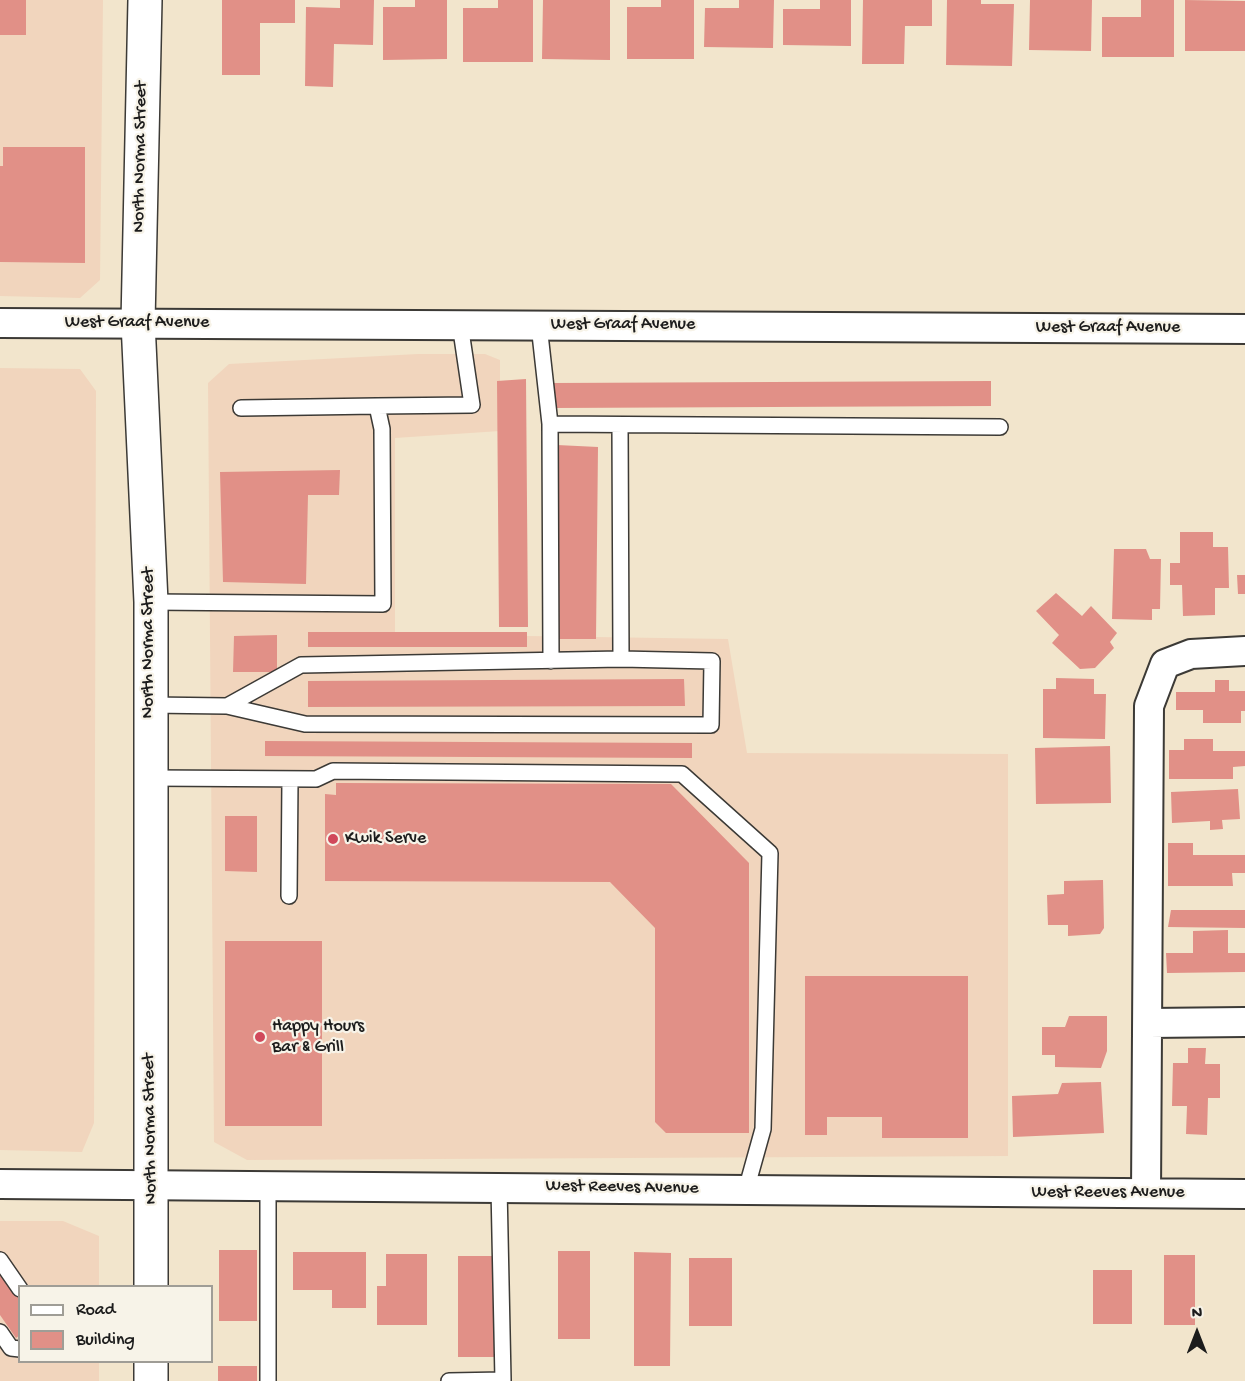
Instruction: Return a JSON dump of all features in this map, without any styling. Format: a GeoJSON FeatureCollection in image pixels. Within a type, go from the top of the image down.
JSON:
{"type":"FeatureCollection","features":[{"type":"Feature","properties":{"kind":"street","name":"North Norma Street"},"geometry":{"type":"LineString","coordinates":[[145,0],[138,322],[151,602],[151,1285]]}},
{"type":"Feature","properties":{"kind":"street","name":"West Graaf Avenue"},"geometry":{"type":"LineString","coordinates":[[0,323],[1245,328]]}},
{"type":"Feature","properties":{"kind":"street"},"geometry":{"type":"LineString","coordinates":[[1146,1193],[1149,1023],[1149,706],[1165,664],[1191,654],[1245,651]]}},
{"type":"Feature","properties":{"kind":"street"},"geometry":{"type":"LineString","coordinates":[[1149,1023],[1245,1022]]}},
{"type":"Feature","properties":{"kind":"street","name":"West Reeves Avenue"},"geometry":{"type":"LineString","coordinates":[[0,1184],[1245,1194]]}},
{"type":"Feature","properties":{"kind":"lane"},"geometry":{"type":"LineString","coordinates":[[241,408],[472,405],[460,324]]}},
{"type":"Feature","properties":{"kind":"lane"},"geometry":{"type":"LineString","coordinates":[[539,325],[550,424],[551,661]]}},
{"type":"Feature","properties":{"kind":"lane"},"geometry":{"type":"LineString","coordinates":[[151,602],[383,604],[382,429],[377,406]]}},
{"type":"Feature","properties":{"kind":"lane"},"geometry":{"type":"LineString","coordinates":[[550,424],[1000,427]]}},
{"type":"Feature","properties":{"kind":"lane"},"geometry":{"type":"LineString","coordinates":[[620,425],[621,659]]}},
{"type":"Feature","properties":{"kind":"lane"},"geometry":{"type":"LineString","coordinates":[[150,705],[227,705],[305,724],[711,725],[712,661],[621,659],[301,665],[227,705]]}},
{"type":"Feature","properties":{"kind":"lane"},"geometry":{"type":"LineString","coordinates":[[150,778],[290,780],[316,779],[333,771],[682,774],[770,853],[763,1129],[746,1190]]}},
{"type":"Feature","properties":{"kind":"lane"},"geometry":{"type":"LineString","coordinates":[[289,896],[290,780]]}},
{"type":"Feature","properties":{"kind":"lane"},"geometry":{"type":"LineString","coordinates":[[268,1185],[268,1381]]}},
{"type":"Feature","properties":{"kind":"lane"},"geometry":{"type":"LineString","coordinates":[[449,1381],[503,1380],[499,1187]]}},
{"type":"Feature","properties":{"kind":"lane"},"geometry":{"type":"LineString","coordinates":[[0,1260],[18,1286]]}},
{"type":"Feature","properties":{"kind":"lane"},"geometry":{"type":"LineString","coordinates":[[0,1332],[11,1348],[18,1349]]}},
{"type":"Feature","properties":{"kind":"shaded area"},"geometry":{"type":"Polygon","coordinates":[[[0,0],[103,0],[100,280],[80,298],[0,296],[0,0]]]}},
{"type":"Feature","properties":{"kind":"shaded area"},"geometry":{"type":"Polygon","coordinates":[[[418,354],[485,354],[500,360],[500,431],[395,438],[395,634],[728,639],[747,753],[1008,754],[1008,1156],[247,1160],[214,1142],[208,383],[229,364],[418,354]]]}},
{"type":"Feature","properties":{"kind":"shaded area"},"geometry":{"type":"Polygon","coordinates":[[[0,368],[80,369],[96,391],[94,1123],[82,1152],[0,1150],[0,368]]]}},
{"type":"Feature","properties":{"kind":"shaded area"},"geometry":{"type":"Polygon","coordinates":[[[0,1221],[63,1221],[99,1236],[99,1285],[18,1285],[18,1363],[99,1363],[99,1381],[0,1381],[0,1221]]]}},
{"type":"Feature","properties":{"kind":"building"},"geometry":{"type":"Polygon","coordinates":[[[0,0],[26,0],[26,35],[0,35],[0,0]]]}},
{"type":"Feature","properties":{"kind":"building"},"geometry":{"type":"Polygon","coordinates":[[[222,0],[295,0],[295,23],[260,23],[260,75],[222,75],[222,0]]]}},
{"type":"Feature","properties":{"kind":"building"},"geometry":{"type":"Polygon","coordinates":[[[340,0],[374,0],[373,45],[334,44],[333,87],[305,86],[306,7],[340,8],[340,0]]]}},
{"type":"Feature","properties":{"kind":"building"},"geometry":{"type":"Polygon","coordinates":[[[415,0],[447,0],[447,59],[383,60],[383,7],[415,7],[415,0]]]}},
{"type":"Feature","properties":{"kind":"building"},"geometry":{"type":"Polygon","coordinates":[[[498,0],[533,0],[533,62],[463,62],[463,8],[498,8],[498,0]]]}},
{"type":"Feature","properties":{"kind":"building"},"geometry":{"type":"Polygon","coordinates":[[[543,0],[610,0],[610,60],[542,59],[543,0]]]}},
{"type":"Feature","properties":{"kind":"building"},"geometry":{"type":"Polygon","coordinates":[[[661,0],[694,0],[694,59],[627,59],[627,7],[661,7],[661,0]]]}},
{"type":"Feature","properties":{"kind":"building"},"geometry":{"type":"Polygon","coordinates":[[[739,0],[774,0],[773,48],[704,47],[705,8],[739,8],[739,0]]]}},
{"type":"Feature","properties":{"kind":"building"},"geometry":{"type":"Polygon","coordinates":[[[820,0],[851,0],[851,46],[783,45],[783,9],[820,9],[820,0]]]}},
{"type":"Feature","properties":{"kind":"building"},"geometry":{"type":"Polygon","coordinates":[[[863,0],[932,0],[932,26],[905,26],[904,64],[862,64],[863,0]]]}},
{"type":"Feature","properties":{"kind":"building"},"geometry":{"type":"Polygon","coordinates":[[[947,0],[981,0],[981,4],[1014,4],[1012,66],[946,65],[947,0]]]}},
{"type":"Feature","properties":{"kind":"building"},"geometry":{"type":"Polygon","coordinates":[[[1030,0],[1092,0],[1091,51],[1029,50],[1030,0]]]}},
{"type":"Feature","properties":{"kind":"building"},"geometry":{"type":"Polygon","coordinates":[[[1141,0],[1174,0],[1174,57],[1102,57],[1102,17],[1141,17],[1141,0]]]}},
{"type":"Feature","properties":{"kind":"building"},"geometry":{"type":"Polygon","coordinates":[[[1185,0],[1245,1],[1245,51],[1185,51],[1185,0]]]}},
{"type":"Feature","properties":{"kind":"building"},"geometry":{"type":"Polygon","coordinates":[[[3,147],[85,147],[85,263],[0,262],[0,166],[3,166],[3,147]]]}},
{"type":"Feature","properties":{"kind":"building"},"geometry":{"type":"Polygon","coordinates":[[[526,379],[528,627],[499,627],[497,381],[526,379]]]}},
{"type":"Feature","properties":{"kind":"building"},"geometry":{"type":"Polygon","coordinates":[[[991,381],[991,406],[553,408],[553,383],[991,381]]]}},
{"type":"Feature","properties":{"kind":"building"},"geometry":{"type":"Polygon","coordinates":[[[557,445],[598,447],[596,639],[557,639],[557,445]]]}},
{"type":"Feature","properties":{"kind":"building"},"geometry":{"type":"Polygon","coordinates":[[[340,470],[339,495],[308,495],[306,584],[223,582],[220,472],[340,470]]]}},
{"type":"Feature","properties":{"kind":"building"},"geometry":{"type":"Polygon","coordinates":[[[1180,532],[1213,532],[1213,547],[1228,547],[1229,588],[1215,588],[1215,615],[1183,616],[1182,585],[1170,585],[1170,563],[1180,563],[1180,532]]]}},
{"type":"Feature","properties":{"kind":"building"},"geometry":{"type":"Polygon","coordinates":[[[1114,549],[1146,549],[1150,559],[1161,559],[1160,609],[1152,609],[1152,620],[1112,619],[1114,549]]]}},
{"type":"Feature","properties":{"kind":"building"},"geometry":{"type":"Polygon","coordinates":[[[1237,575],[1245,575],[1245,594],[1238,594],[1237,575]]]}},
{"type":"Feature","properties":{"kind":"building"},"geometry":{"type":"Polygon","coordinates":[[[1056,593],[1082,616],[1091,606],[1117,633],[1110,642],[1114,648],[1095,668],[1080,669],[1052,643],[1059,635],[1036,611],[1056,593]]]}},
{"type":"Feature","properties":{"kind":"building"},"geometry":{"type":"Polygon","coordinates":[[[308,632],[527,632],[527,647],[308,647],[308,632]]]}},
{"type":"Feature","properties":{"kind":"building"},"geometry":{"type":"Polygon","coordinates":[[[277,635],[277,672],[233,672],[234,636],[277,635]]]}},
{"type":"Feature","properties":{"kind":"building"},"geometry":{"type":"Polygon","coordinates":[[[1056,678],[1094,679],[1094,694],[1106,694],[1105,739],[1043,738],[1043,689],[1056,689],[1056,678]]]}},
{"type":"Feature","properties":{"kind":"building"},"geometry":{"type":"Polygon","coordinates":[[[684,679],[685,706],[308,707],[308,681],[684,679]]]}},
{"type":"Feature","properties":{"kind":"building"},"geometry":{"type":"Polygon","coordinates":[[[1215,680],[1229,680],[1229,691],[1245,691],[1245,711],[1241,711],[1241,723],[1203,723],[1203,710],[1176,710],[1176,692],[1215,692],[1215,680]]]}},
{"type":"Feature","properties":{"kind":"building"},"geometry":{"type":"Polygon","coordinates":[[[1184,739],[1213,739],[1213,751],[1245,751],[1245,766],[1233,767],[1233,779],[1169,779],[1169,750],[1184,750],[1184,739]]]}},
{"type":"Feature","properties":{"kind":"building"},"geometry":{"type":"Polygon","coordinates":[[[265,741],[692,743],[692,758],[265,756],[265,741]]]}},
{"type":"Feature","properties":{"kind":"building"},"geometry":{"type":"Polygon","coordinates":[[[1110,746],[1111,803],[1036,804],[1035,748],[1110,746]]]}},
{"type":"Feature","properties":{"kind":"building"},"geometry":{"type":"Polygon","coordinates":[[[336,783],[671,784],[749,863],[749,1133],[666,1133],[655,1122],[655,928],[610,882],[325,881],[325,794],[336,795],[336,783]]]}},
{"type":"Feature","properties":{"kind":"building"},"geometry":{"type":"Polygon","coordinates":[[[1238,789],[1240,819],[1222,820],[1223,829],[1210,830],[1210,821],[1172,823],[1171,792],[1238,789]]]}},
{"type":"Feature","properties":{"kind":"building"},"geometry":{"type":"Polygon","coordinates":[[[225,816],[257,816],[257,872],[225,871],[225,816]]]}},
{"type":"Feature","properties":{"kind":"building"},"geometry":{"type":"Polygon","coordinates":[[[1168,843],[1193,843],[1193,855],[1245,855],[1245,873],[1232,873],[1233,886],[1168,886],[1168,843]]]}},
{"type":"Feature","properties":{"kind":"building"},"geometry":{"type":"Polygon","coordinates":[[[1103,880],[1104,928],[1100,934],[1068,936],[1068,925],[1048,925],[1047,895],[1064,894],[1064,881],[1103,880]]]}},
{"type":"Feature","properties":{"kind":"building"},"geometry":{"type":"Polygon","coordinates":[[[1171,910],[1245,910],[1245,928],[1168,927],[1171,910]]]}},
{"type":"Feature","properties":{"kind":"building"},"geometry":{"type":"Polygon","coordinates":[[[1228,930],[1228,953],[1245,953],[1245,972],[1167,973],[1166,953],[1193,953],[1193,931],[1228,930]]]}},
{"type":"Feature","properties":{"kind":"building"},"geometry":{"type":"Polygon","coordinates":[[[225,941],[322,941],[322,1126],[225,1126],[225,941]]]}},
{"type":"Feature","properties":{"kind":"building"},"geometry":{"type":"Polygon","coordinates":[[[805,976],[968,976],[968,1138],[882,1138],[882,1117],[827,1117],[827,1135],[805,1135],[805,976]]]}},
{"type":"Feature","properties":{"kind":"building"},"geometry":{"type":"Polygon","coordinates":[[[1069,1016],[1107,1016],[1107,1051],[1101,1068],[1055,1067],[1055,1055],[1042,1055],[1042,1027],[1065,1027],[1069,1016]]]}},
{"type":"Feature","properties":{"kind":"building"},"geometry":{"type":"Polygon","coordinates":[[[1188,1048],[1206,1048],[1205,1064],[1220,1064],[1220,1098],[1208,1098],[1207,1135],[1186,1134],[1187,1106],[1172,1106],[1173,1063],[1188,1063],[1188,1048]]]}},
{"type":"Feature","properties":{"kind":"building"},"geometry":{"type":"Polygon","coordinates":[[[1101,1082],[1104,1133],[1013,1137],[1012,1096],[1058,1094],[1062,1083],[1101,1082]]]}},
{"type":"Feature","properties":{"kind":"building"},"geometry":{"type":"Polygon","coordinates":[[[219,1250],[257,1250],[257,1321],[219,1321],[219,1250]]]}},
{"type":"Feature","properties":{"kind":"building"},"geometry":{"type":"Polygon","coordinates":[[[558,1251],[590,1251],[590,1339],[558,1339],[558,1251]]]}},
{"type":"Feature","properties":{"kind":"building"},"geometry":{"type":"Polygon","coordinates":[[[293,1252],[366,1252],[366,1308],[332,1308],[332,1290],[293,1290],[293,1252]]]}},
{"type":"Feature","properties":{"kind":"building"},"geometry":{"type":"Polygon","coordinates":[[[634,1252],[671,1253],[670,1366],[634,1366],[634,1252]]]}},
{"type":"Feature","properties":{"kind":"building"},"geometry":{"type":"Polygon","coordinates":[[[386,1254],[427,1254],[427,1325],[377,1325],[377,1286],[386,1286],[386,1254]]]}},
{"type":"Feature","properties":{"kind":"building"},"geometry":{"type":"Polygon","coordinates":[[[1164,1255],[1195,1255],[1195,1325],[1164,1325],[1164,1255]]]}},
{"type":"Feature","properties":{"kind":"building"},"geometry":{"type":"Polygon","coordinates":[[[458,1256],[496,1256],[496,1357],[458,1357],[458,1256]]]}},
{"type":"Feature","properties":{"kind":"building"},"geometry":{"type":"Polygon","coordinates":[[[689,1258],[732,1258],[732,1326],[689,1326],[689,1258]]]}},
{"type":"Feature","properties":{"kind":"building"},"geometry":{"type":"Polygon","coordinates":[[[0,1270],[18,1295],[18,1336],[16,1338],[0,1315],[0,1270]]]}},
{"type":"Feature","properties":{"kind":"building"},"geometry":{"type":"Polygon","coordinates":[[[1093,1270],[1132,1270],[1132,1324],[1093,1324],[1093,1270]]]}},
{"type":"Feature","properties":{"kind":"building"},"geometry":{"type":"Polygon","coordinates":[[[218,1366],[257,1366],[257,1381],[218,1381],[218,1366]]]}},
{"type":"Feature","properties":{"kind":"place","name":"Kwik Serve"},"geometry":{"type":"Point","coordinates":[333,839]}},
{"type":"Feature","properties":{"kind":"place","name":"Happy Hours Bar & Grill"},"geometry":{"type":"Point","coordinates":[260,1037]}}]}
